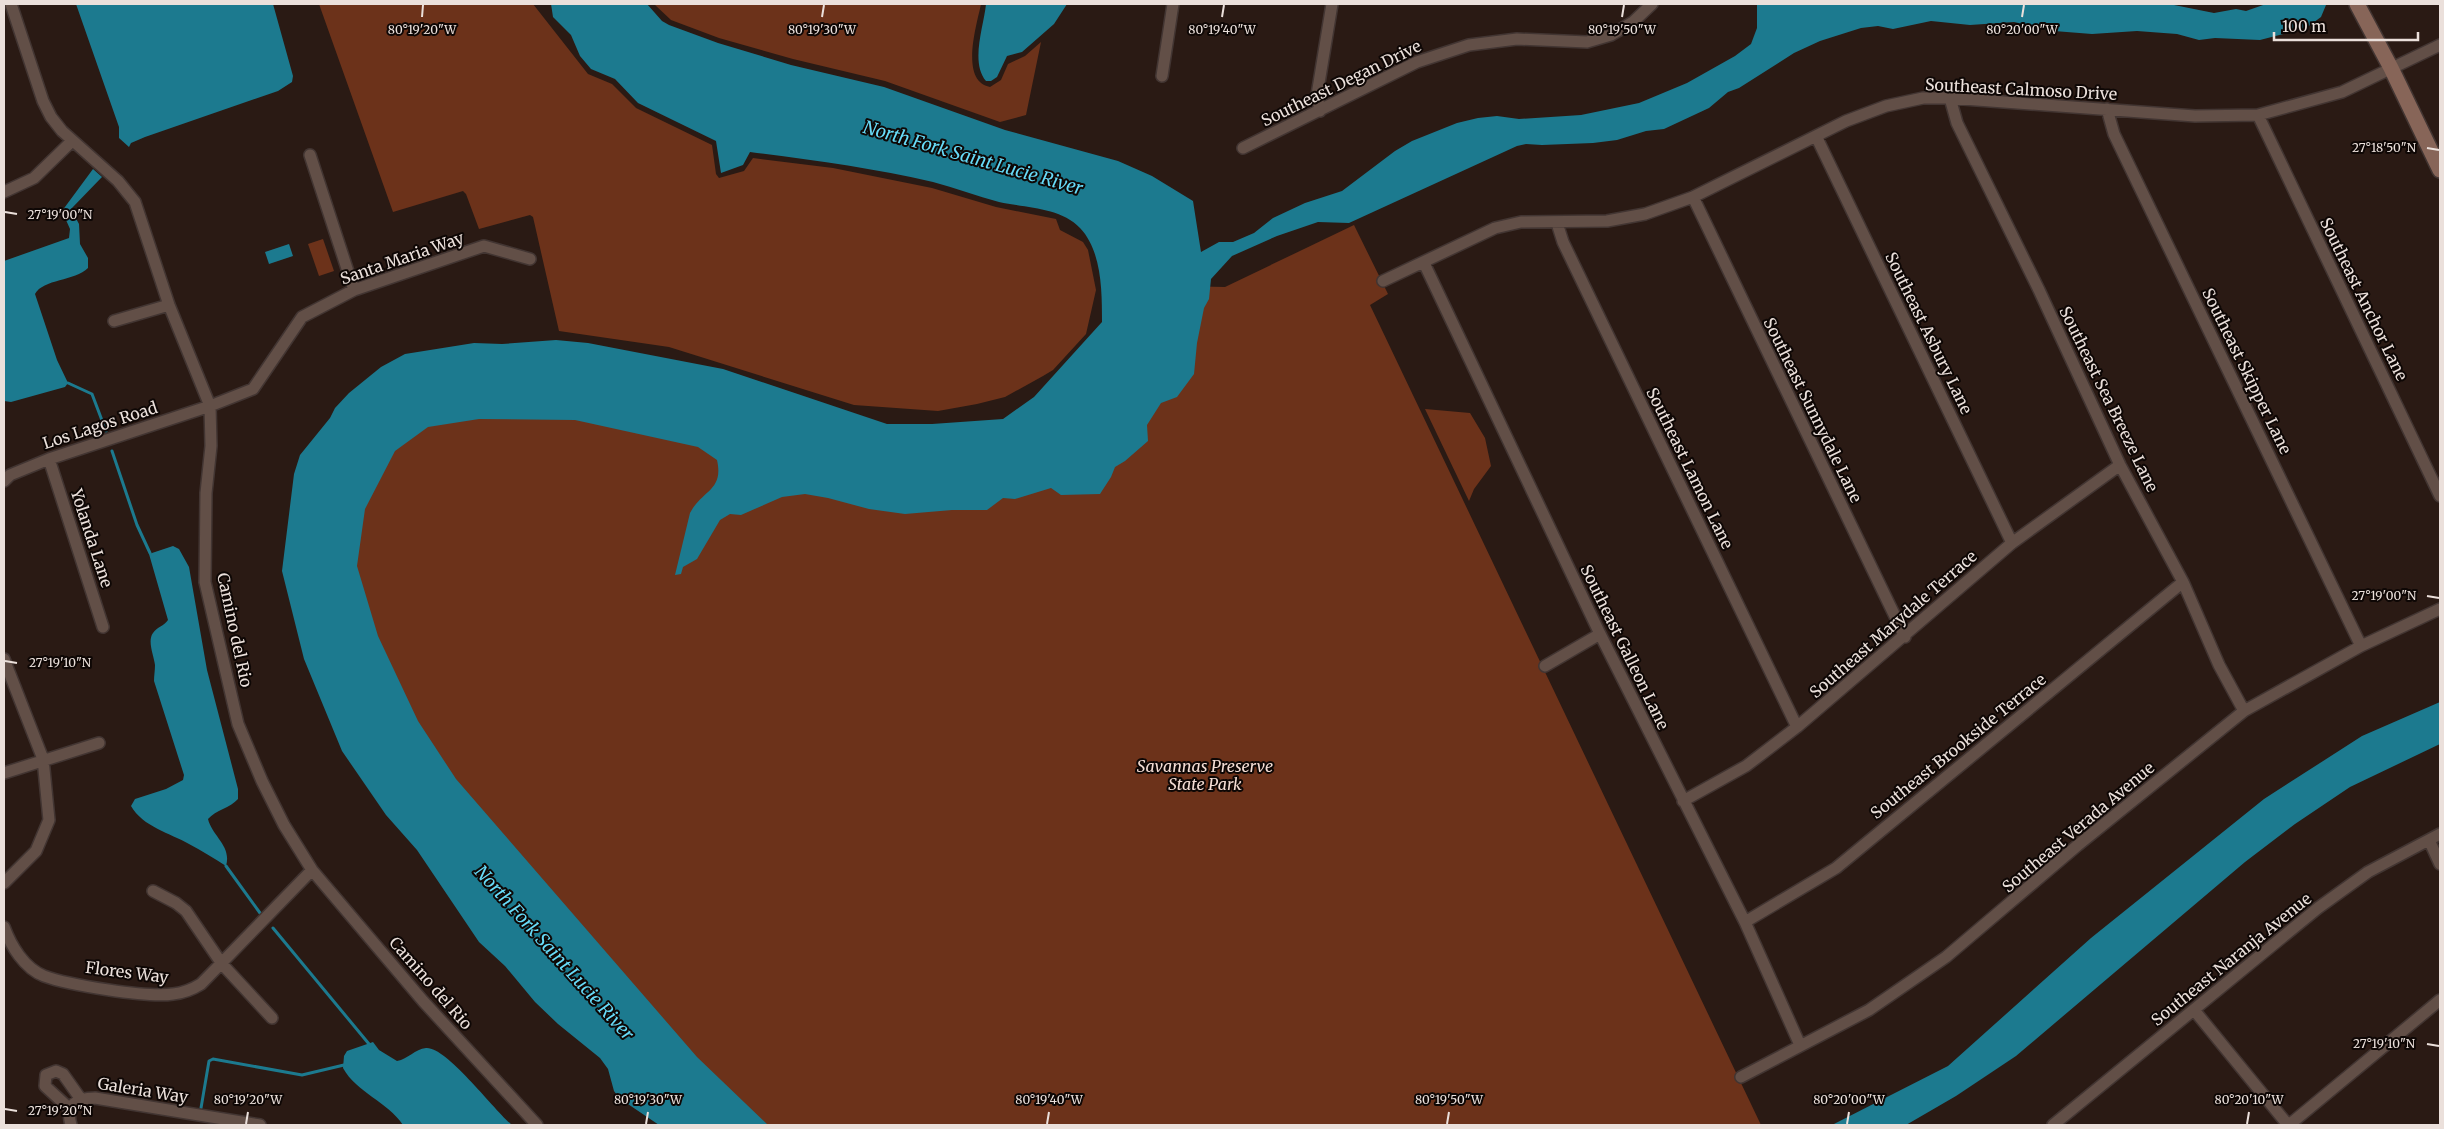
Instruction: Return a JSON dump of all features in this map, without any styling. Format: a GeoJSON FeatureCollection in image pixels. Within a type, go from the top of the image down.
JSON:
{"type":"FeatureCollection","features":[{"type":"Feature","properties":{"kind":"street","name":"Camino del Rio"},"geometry":{"type":"LineString","coordinates":[[11,4],[48,112],[72,141],[100,162],[135,202],[169,305],[210,406],[211,446],[206,493],[205,582],[238,724],[262,781],[284,824],[312,870],[423,1001],[537,1125]]}},
{"type":"Feature","properties":{"kind":"street"},"geometry":{"type":"LineString","coordinates":[[1162,76],[1173,4]]}},
{"type":"Feature","properties":{"kind":"street"},"geometry":{"type":"LineString","coordinates":[[1320,112],[1317,95],[1332,4]]}},
{"type":"Feature","properties":{"kind":"street","name":"Southeast Degan Drive"},"geometry":{"type":"LineString","coordinates":[[1243,148],[1320,112],[1417,62],[1469,45],[1517,39],[1587,42],[1611,35],[1633,22],[1652,4]]}},
{"type":"Feature","properties":{"kind":"street"},"geometry":{"type":"LineString","coordinates":[[2357,4],[2391,68],[2440,170]]}},
{"type":"Feature","properties":{"kind":"street","name":"Southeast Calmoso Drive"},"geometry":{"type":"LineString","coordinates":[[1382,281],[1424,263],[1495,228],[1521,222],[1607,221],[1645,214],[1693,197],[1846,121],[1886,106],[1922,98],[1950,98],[2107,108],[2195,116],[2258,115],[2342,92],[2440,45]]}},
{"type":"Feature","properties":{"kind":"street","name":"Southeast Sea Breeze Lane"},"geometry":{"type":"LineString","coordinates":[[1950,98],[1957,123],[2039,290],[2120,465],[2184,582],[2219,665],[2244,711]]}},
{"type":"Feature","properties":{"kind":"street","name":"Southeast Skipper Lane"},"geometry":{"type":"LineString","coordinates":[[2107,108],[2114,134],[2361,646]]}},
{"type":"Feature","properties":{"kind":"street","name":"Southeast Anchor Lane"},"geometry":{"type":"LineString","coordinates":[[2258,115],[2440,496]]}},
{"type":"Feature","properties":{"kind":"street","name":"Southeast Asbury Lane"},"geometry":{"type":"LineString","coordinates":[[1816,136],[2012,543]]}},
{"type":"Feature","properties":{"kind":"street"},"geometry":{"type":"LineString","coordinates":[[4,192],[34,178],[72,141]]}},
{"type":"Feature","properties":{"kind":"street"},"geometry":{"type":"LineString","coordinates":[[310,156],[354,290]]}},
{"type":"Feature","properties":{"kind":"street","name":"Southeast Sunnydale Lane"},"geometry":{"type":"LineString","coordinates":[[1693,197],[1904,637]]}},
{"type":"Feature","properties":{"kind":"street","name":"Southeast Lamon Lane"},"geometry":{"type":"LineString","coordinates":[[1557,223],[1563,242],[1797,727]]}},
{"type":"Feature","properties":{"kind":"street","name":"Santa Maria Way"},"geometry":{"type":"LineString","coordinates":[[210,406],[254,390],[302,316],[354,290],[484,246],[530,259]]}},
{"type":"Feature","properties":{"kind":"street","name":"Southeast Galleon Lane"},"geometry":{"type":"LineString","coordinates":[[1424,263],[1600,634],[1745,922],[1800,1045]]}},
{"type":"Feature","properties":{"kind":"street"},"geometry":{"type":"LineString","coordinates":[[114,321],[169,305]]}},
{"type":"Feature","properties":{"kind":"street","name":"Los Lagos Road"},"geometry":{"type":"LineString","coordinates":[[4,481],[10,476],[49,459],[210,406]]}},
{"type":"Feature","properties":{"kind":"street","name":"Yolanda Lane"},"geometry":{"type":"LineString","coordinates":[[49,459],[103,627]]}},
{"type":"Feature","properties":{"kind":"street","name":"Southeast Marydale Terrace"},"geometry":{"type":"LineString","coordinates":[[1683,801],[1746,766],[1797,727],[2012,543],[2120,465]]}},
{"type":"Feature","properties":{"kind":"street","name":"Southeast Brookside Terrace"},"geometry":{"type":"LineString","coordinates":[[1745,922],[1836,868],[2184,582]]}},
{"type":"Feature","properties":{"kind":"street","name":"Southeast Verada Avenue"},"geometry":{"type":"LineString","coordinates":[[1741,1077],[1869,1010],[1946,957],[2078,845],[2244,711],[2361,646],[2440,609]]}},
{"type":"Feature","properties":{"kind":"street"},"geometry":{"type":"LineString","coordinates":[[1544,666],[1600,634]]}},
{"type":"Feature","properties":{"kind":"street"},"geometry":{"type":"LineString","coordinates":[[4,883],[36,851],[49,820],[43,759],[5,665]]}},
{"type":"Feature","properties":{"kind":"street"},"geometry":{"type":"LineString","coordinates":[[4,773],[100,742]]}},
{"type":"Feature","properties":{"kind":"street","name":"Southeast Naranja Avenue"},"geometry":{"type":"LineString","coordinates":[[2054,1125],[2318,908],[2368,872],[2440,834]]}},
{"type":"Feature","properties":{"kind":"street"},"geometry":{"type":"LineString","coordinates":[[2429,840],[2440,864]]}},
{"type":"Feature","properties":{"kind":"street","name":"Flores Way"},"geometry":{"type":"LineString","coordinates":[[4,927],[10,943],[29,966],[39,974],[56,980],[148,995],[166,995],[196,988],[222,964],[312,870]]}},
{"type":"Feature","properties":{"kind":"street"},"geometry":{"type":"LineString","coordinates":[[153,891],[176,903],[186,911],[222,964],[272,1018]]}},
{"type":"Feature","properties":{"kind":"street"},"geometry":{"type":"LineString","coordinates":[[2194,1010],[2288,1125],[2440,1000]]}},
{"type":"Feature","properties":{"kind":"street","name":"Galeria Way"},"geometry":{"type":"LineString","coordinates":[[72,1110],[45,1086],[46,1075],[56,1071],[62,1074],[80,1098]]}},
{"type":"Feature","properties":{"kind":"street","name":"Galeria Way"},"geometry":{"type":"LineString","coordinates":[[71,1125],[74,1104],[80,1098],[95,1098],[260,1125]]}},
{"type":"Feature","properties":{"kind":"green space"},"geometry":{"type":"Polygon","coordinates":[[[319,4],[533,4],[588,74],[612,84],[636,108],[712,145],[716,174],[719,178],[744,171],[753,158],[833,168],[932,188],[996,207],[1056,219],[1060,230],[1083,242],[1088,250],[1096,290],[1086,334],[1053,370],[1005,397],[938,411],[854,405],[669,347],[559,331],[533,217],[530,215],[479,229],[466,194],[463,191],[393,212],[319,4]]]}},
{"type":"Feature","properties":{"kind":"green space"},"geometry":{"type":"Polygon","coordinates":[[[654,4],[981,4],[974,37],[972,63],[975,74],[981,83],[990,87],[1001,80],[1008,64],[1025,56],[1041,42],[1026,115],[1000,122],[885,81],[793,59],[719,38],[671,20],[654,4]]]}},
{"type":"Feature","properties":{"kind":"green space","name":"Savannas Preserve State Park"},"geometry":{"type":"Polygon","coordinates":[[[1354,225],[1388,294],[1370,305],[1761,1125],[712,1125],[364,731],[334,501],[432,396],[1042,466],[1178,286],[1225,287],[1354,225]]]}},
{"type":"Feature","properties":{"kind":"green space"},"geometry":{"type":"Polygon","coordinates":[[[323,239],[334,271],[319,276],[308,244],[323,239]]]}},
{"type":"Feature","properties":{"kind":"green space"},"geometry":{"type":"Polygon","coordinates":[[[1425,409],[1470,413],[1485,438],[1491,466],[1474,489],[1469,501],[1425,409]]]}},
{"type":"Feature","properties":{"kind":"water"},"geometry":{"type":"Polygon","coordinates":[[[76,4],[273,4],[293,76],[292,82],[278,91],[145,137],[131,143],[129,147],[119,138],[119,127],[76,4]]]}},
{"type":"Feature","properties":{"kind":"water","name":"North Fork Saint Lucie River"},"geometry":{"type":"Polygon","coordinates":[[[551,4],[647,4],[662,21],[669,25],[718,43],[791,65],[884,87],[1005,130],[1118,161],[1152,176],[1193,201],[1201,252],[1219,242],[1233,242],[1254,233],[1273,218],[1305,203],[1342,191],[1395,151],[1412,141],[1457,123],[1497,116],[1519,119],[1581,115],[1639,103],[1687,83],[1735,56],[1751,44],[1757,28],[1757,4],[2169,4],[2214,13],[2236,9],[2246,11],[2266,4],[2326,5],[2321,17],[2306,28],[2260,40],[2215,38],[2199,40],[2177,34],[2137,31],[2092,34],[2054,31],[2014,22],[1970,25],[1931,21],[1893,29],[1878,26],[1861,28],[1820,41],[1794,53],[1739,88],[1728,92],[1709,108],[1664,129],[1646,131],[1617,140],[1593,143],[1526,144],[1517,146],[1349,223],[1318,222],[1277,236],[1232,256],[1211,279],[1209,299],[1204,308],[1197,343],[1194,374],[1177,397],[1161,403],[1147,425],[1148,441],[1115,467],[1100,494],[1061,495],[1051,488],[1015,499],[1003,498],[987,510],[952,510],[905,514],[869,509],[805,494],[782,497],[741,515],[730,514],[720,520],[697,559],[683,567],[681,574],[675,575],[690,513],[700,499],[711,490],[717,478],[717,460],[698,447],[575,420],[479,419],[428,427],[395,451],[365,509],[357,566],[378,636],[418,721],[456,779],[697,1057],[768,1125],[659,1125],[619,1098],[614,1091],[608,1069],[600,1058],[558,1024],[535,1002],[505,966],[479,942],[417,850],[386,815],[342,751],[304,659],[282,571],[294,474],[300,455],[330,418],[335,408],[349,393],[381,367],[405,354],[474,343],[502,344],[556,340],[588,343],[723,369],[887,424],[932,424],[1003,419],[1034,397],[1102,322],[1101,285],[1097,260],[1087,237],[1072,221],[1042,209],[999,202],[910,177],[750,152],[743,165],[721,173],[716,141],[638,103],[615,79],[591,69],[580,56],[571,35],[553,17],[551,4]]]}},
{"type":"Feature","properties":{"kind":"water"},"geometry":{"type":"Polygon","coordinates":[[[986,4],[1067,4],[1054,24],[1022,52],[1007,56],[997,77],[991,81],[986,81],[981,73],[978,54],[986,4]]]}},
{"type":"Feature","properties":{"kind":"water"},"geometry":{"type":"Polygon","coordinates":[[[93,169],[102,177],[71,209],[79,224],[80,244],[88,258],[88,268],[75,275],[45,285],[35,294],[57,360],[68,383],[65,387],[11,402],[4,401],[4,261],[69,238],[70,229],[62,211],[93,169]]]}},
{"type":"Feature","properties":{"kind":"water"},"geometry":{"type":"Polygon","coordinates":[[[289,244],[293,256],[269,264],[265,252],[289,244]]]}},
{"type":"Feature","properties":{"kind":"water"},"geometry":{"type":"Polygon","coordinates":[[[173,546],[179,549],[189,567],[207,670],[238,789],[238,799],[208,819],[224,847],[227,859],[226,866],[182,840],[157,829],[142,819],[131,806],[135,799],[166,789],[183,780],[184,775],[154,681],[155,665],[151,644],[153,633],[168,620],[149,554],[173,546]]]}},
{"type":"Feature","properties":{"kind":"water"},"geometry":{"type":"Polygon","coordinates":[[[2440,702],[2440,744],[2350,787],[2295,824],[2245,862],[2016,1056],[1956,1096],[1906,1125],[1832,1125],[1948,1066],[2091,938],[2264,799],[2362,736],[2440,702]]]}},
{"type":"Feature","properties":{"kind":"water"},"geometry":{"type":"Polygon","coordinates":[[[373,1042],[379,1050],[397,1061],[422,1049],[435,1050],[470,1080],[512,1125],[403,1125],[389,1110],[356,1084],[343,1068],[344,1056],[347,1051],[373,1042]]]}},
{"type":"Feature","properties":{"kind":"waterway"},"geometry":{"type":"LineString","coordinates":[[68,383],[92,394],[106,431]]}},
{"type":"Feature","properties":{"kind":"waterway"},"geometry":{"type":"LineString","coordinates":[[112,451],[137,525],[150,553]]}},
{"type":"Feature","properties":{"kind":"waterway"},"geometry":{"type":"LineString","coordinates":[[226,866],[260,913]]}},
{"type":"Feature","properties":{"kind":"waterway"},"geometry":{"type":"LineString","coordinates":[[273,928],[369,1044]]}},
{"type":"Feature","properties":{"kind":"waterway"},"geometry":{"type":"LineString","coordinates":[[201,1108],[209,1061],[213,1059],[302,1075],[344,1065]]}}]}
